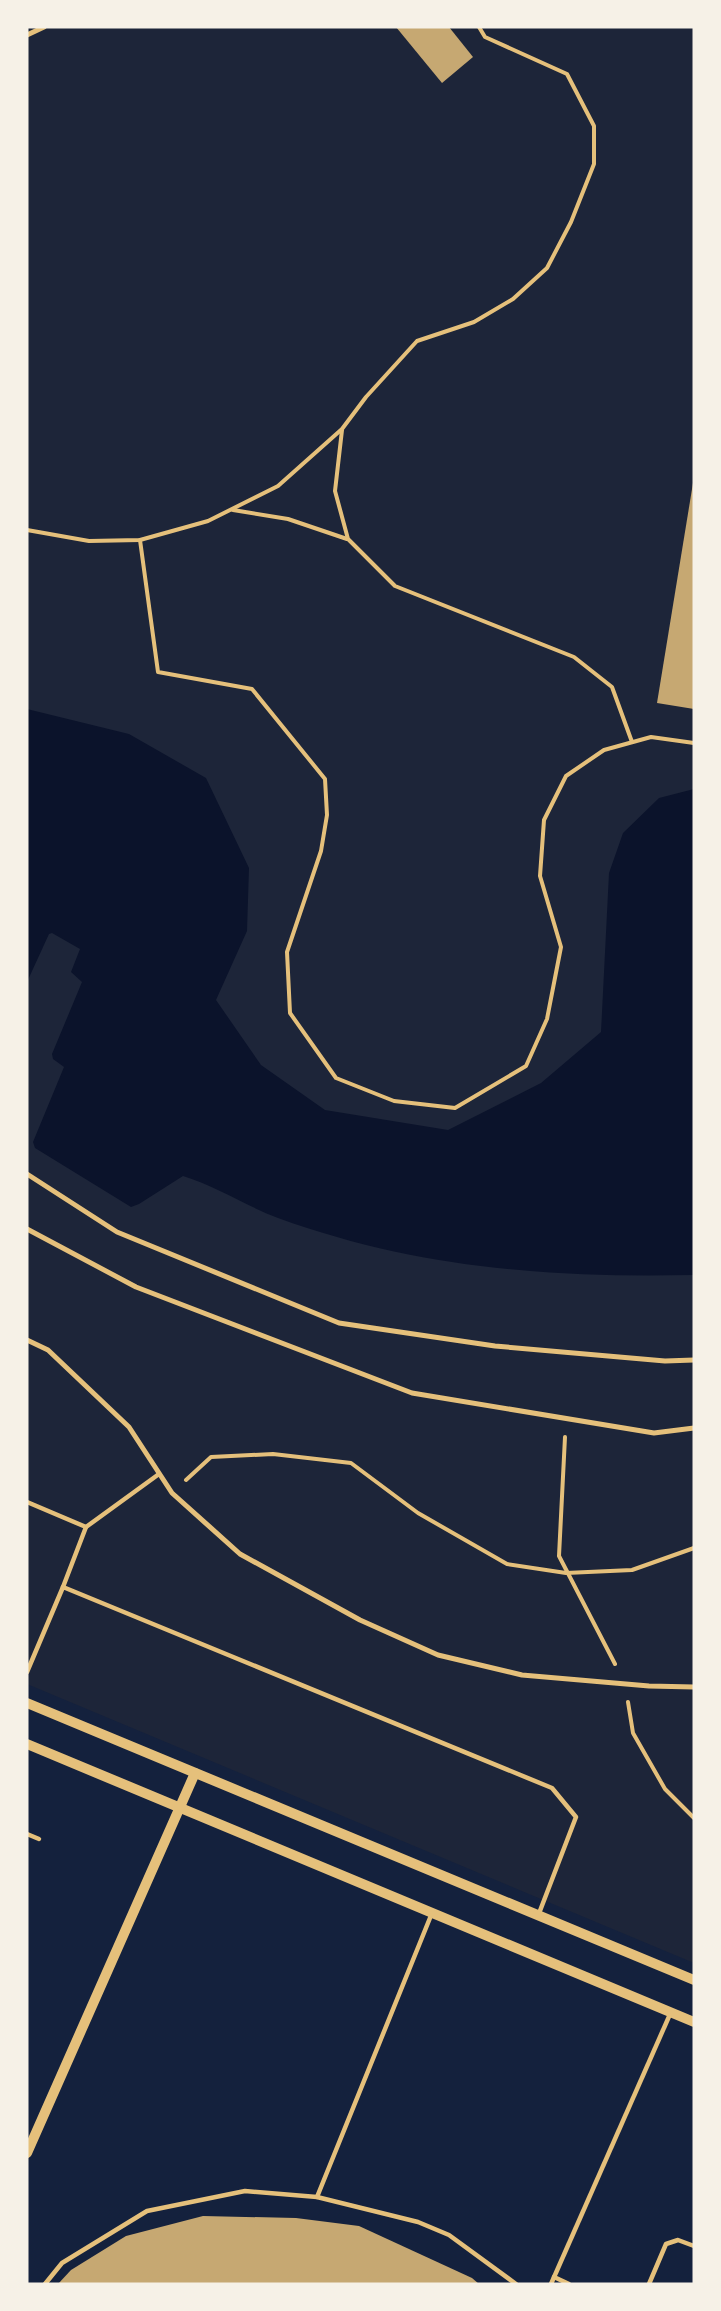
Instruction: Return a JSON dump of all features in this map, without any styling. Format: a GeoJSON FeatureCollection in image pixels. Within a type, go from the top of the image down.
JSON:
{"type":"FeatureCollection","features":[{"type":"Feature","properties":{"kind":"street"},"geometry":{"type":"LineString","coordinates":[[27,35],[44,27]]}},
{"type":"Feature","properties":{"kind":"street"},"geometry":{"type":"LineString","coordinates":[[27,1174],[117,1232],[339,1323],[495,1346],[665,1361],[694,1360]]}},
{"type":"Feature","properties":{"kind":"street"},"geometry":{"type":"LineString","coordinates":[[27,1228],[136,1287],[412,1393],[654,1433],[694,1428]]}},
{"type":"Feature","properties":{"kind":"street"},"geometry":{"type":"LineString","coordinates":[[27,1340],[48,1350],[129,1427],[172,1493],[240,1554],[360,1620],[438,1655],[522,1675],[694,1687]]}},
{"type":"Feature","properties":{"kind":"street"},"geometry":{"type":"LineString","coordinates":[[27,1703],[694,1980]]}},
{"type":"Feature","properties":{"kind":"street"},"geometry":{"type":"LineString","coordinates":[[27,1744],[694,2022]]}},
{"type":"Feature","properties":{"kind":"street"},"geometry":{"type":"LineString","coordinates":[[27,2153],[195,1773]]}},
{"type":"Feature","properties":{"kind":"lane"},"geometry":{"type":"LineString","coordinates":[[27,1672],[86,1527],[159,1474]]}},
{"type":"Feature","properties":{"kind":"lane"},"geometry":{"type":"LineString","coordinates":[[27,1502],[86,1527]]}},
{"type":"Feature","properties":{"kind":"lane"},"geometry":{"type":"LineString","coordinates":[[63,1587],[552,1788],[576,1817],[538,1916]]}},
{"type":"Feature","properties":{"kind":"lane"},"geometry":{"type":"LineString","coordinates":[[27,1834],[39,1839]]}},
{"type":"Feature","properties":{"kind":"lane"},"geometry":{"type":"LineString","coordinates":[[317,2197],[432,1913]]}},
{"type":"Feature","properties":{"kind":"lane"},"geometry":{"type":"LineString","coordinates":[[551,2284],[670,2013]]}},
{"type":"Feature","properties":{"kind":"lane"},"geometry":{"type":"LineString","coordinates":[[45,2284],[62,2263],[147,2211],[245,2191],[317,2197],[417,2222],[449,2235],[516,2284]]}},
{"type":"Feature","properties":{"kind":"lane"},"geometry":{"type":"LineString","coordinates":[[649,2284],[666,2244],[678,2240],[694,2246]]}},
{"type":"Feature","properties":{"kind":"lane"},"geometry":{"type":"LineString","coordinates":[[554,2277],[569,2284]]}},
{"type":"Feature","properties":{"kind":"path"},"geometry":{"type":"LineString","coordinates":[[27,530],[89,541],[140,540],[208,521],[231,510],[278,486],[342,429],[366,397],[417,341],[483,316],[513,299],[547,268],[571,222],[594,164],[594,126],[567,74],[485,37],[479,27]]}},
{"type":"Feature","properties":{"kind":"path"},"geometry":{"type":"LineString","coordinates":[[342,429],[335,491],[348,539]]}},
{"type":"Feature","properties":{"kind":"path"},"geometry":{"type":"LineString","coordinates":[[231,510],[288,519],[348,539],[395,586],[574,657],[612,687],[632,742]]}},
{"type":"Feature","properties":{"kind":"path"},"geometry":{"type":"LineString","coordinates":[[140,540],[158,672],[252,689],[326,779],[327,815],[321,851],[287,952],[290,1013],[336,1078],[394,1101],[455,1108],[526,1066],[547,1019],[561,947],[540,876],[544,820],[566,776],[604,750],[651,736],[694,743]]}},
{"type":"Feature","properties":{"kind":"path"},"geometry":{"type":"LineString","coordinates":[[567,1419],[559,1556],[626,1684],[633,1733],[665,1789],[694,1818]]}},
{"type":"Feature","properties":{"kind":"path"},"geometry":{"type":"LineString","coordinates":[[172,1493],[211,1457],[273,1454],[351,1464],[417,1513],[507,1564],[566,1573],[632,1570],[694,1548]]}},
{"type":"Feature","properties":{"kind":"shaded area"},"geometry":{"type":"Polygon","coordinates":[[[27,27],[694,27],[694,1963],[27,1684],[27,27]]]}},
{"type":"Feature","properties":{"kind":"shaded area"},"geometry":{"type":"Polygon","coordinates":[[[27,709],[129,734],[206,778],[249,868],[247,931],[216,1000],[261,1065],[325,1110],[448,1130],[541,1083],[601,1032],[609,873],[623,833],[659,798],[694,789],[694,1275],[535,1271],[432,1259],[330,1235],[278,1218],[183,1176],[131,1207],[35,1148],[33,1142],[64,1067],[53,1059],[52,1054],[82,982],[71,972],[80,949],[52,933],[49,934],[27,982],[27,709]]]}},
{"type":"Feature","properties":{"kind":"building"},"geometry":{"type":"Polygon","coordinates":[[[396,27],[449,27],[473,57],[442,83],[396,27]]]}},
{"type":"Feature","properties":{"kind":"building"},"geometry":{"type":"Polygon","coordinates":[[[694,483],[694,709],[657,703],[694,483]]]}},
{"type":"Feature","properties":{"kind":"building"},"geometry":{"type":"Polygon","coordinates":[[[203,2216],[296,2218],[359,2226],[472,2278],[479,2284],[58,2284],[71,2270],[126,2236],[203,2216]]]}}]}
